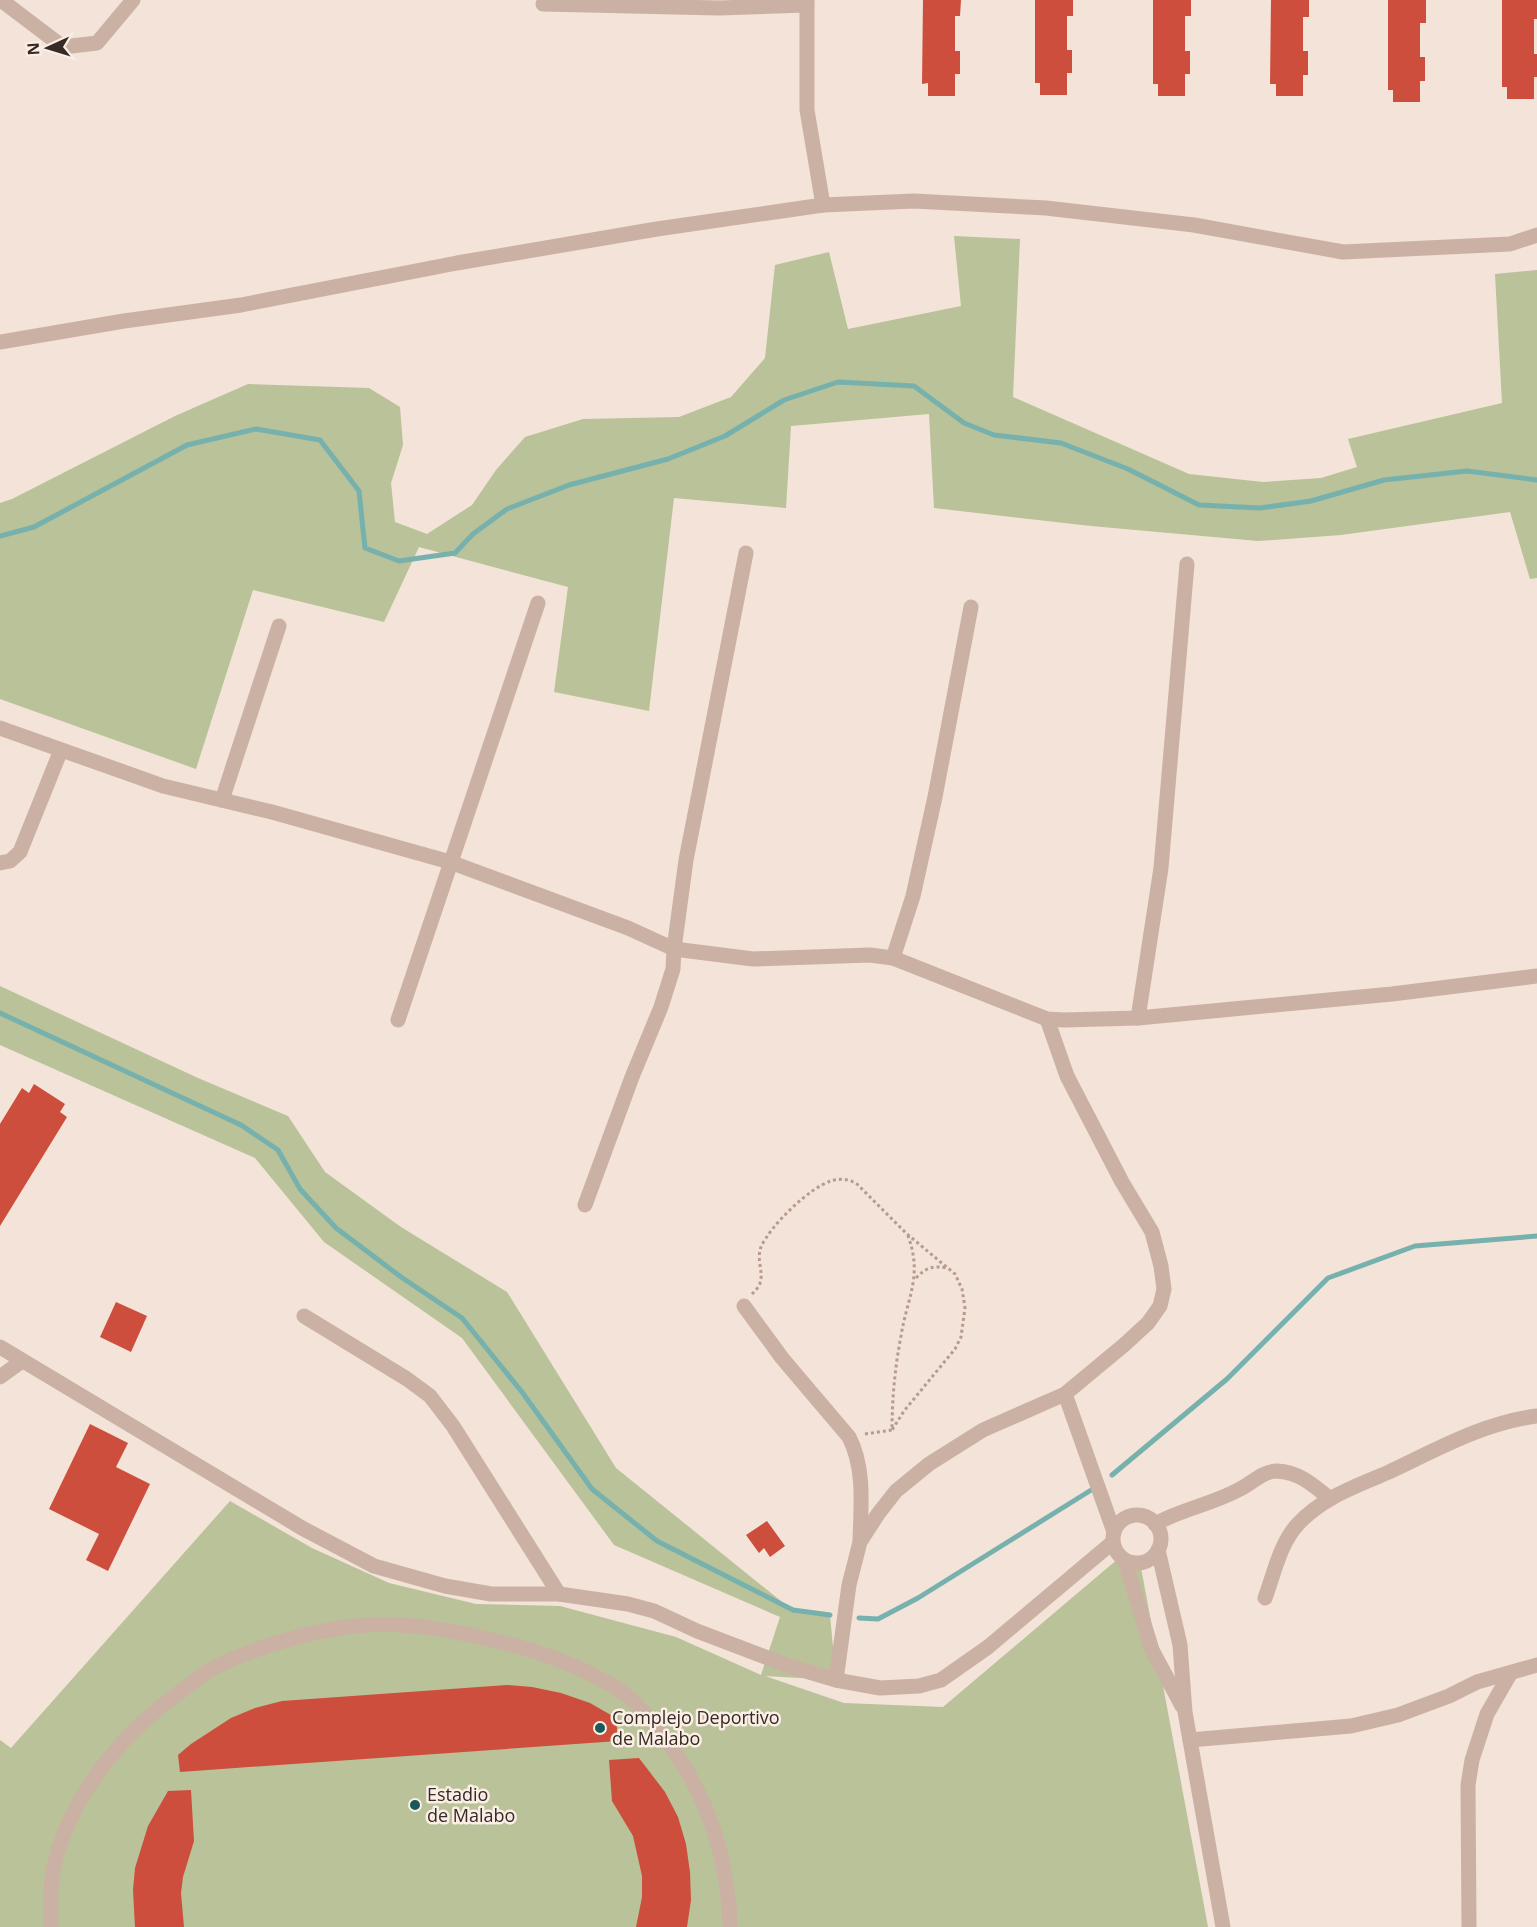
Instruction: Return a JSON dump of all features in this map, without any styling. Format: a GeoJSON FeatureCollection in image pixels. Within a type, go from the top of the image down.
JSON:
{"type":"FeatureCollection","features":[{"type":"Feature","properties":{"kind":"street"},"geometry":{"type":"LineString","coordinates":[[1,0],[63,47],[83,46],[97,42],[133,0]]}},
{"type":"Feature","properties":{"kind":"street"},"geometry":{"type":"LineString","coordinates":[[543,4],[719,8],[807,2],[807,111],[823,206]]}},
{"type":"Feature","properties":{"kind":"street"},"geometry":{"type":"LineString","coordinates":[[0,342],[241,304],[457,263],[645,231],[823,206],[914,201],[1046,208],[1194,225],[1343,252],[1510,244],[1537,235]]}},
{"type":"Feature","properties":{"kind":"street"},"geometry":{"type":"LineString","coordinates":[[585,1205],[674,969],[674,949],[686,860],[746,553]]}},
{"type":"Feature","properties":{"kind":"street"},"geometry":{"type":"LineString","coordinates":[[1138,1018],[1161,868],[1187,564]]}},
{"type":"Feature","properties":{"kind":"street"},"geometry":{"type":"LineString","coordinates":[[398,1020],[538,603]]}},
{"type":"Feature","properties":{"kind":"street"},"geometry":{"type":"LineString","coordinates":[[893,958],[914,896],[971,607]]}},
{"type":"Feature","properties":{"kind":"street"},"geometry":{"type":"LineString","coordinates":[[222,800],[279,626]]}},
{"type":"Feature","properties":{"kind":"street"},"geometry":{"type":"LineString","coordinates":[[0,728],[164,786],[272,812],[450,862],[628,928],[674,949],[753,959],[870,955],[893,958],[1047,1019],[1138,1018],[1392,994],[1537,976]]}},
{"type":"Feature","properties":{"kind":"street"},"geometry":{"type":"LineString","coordinates":[[0,863],[10,861],[20,852],[62,750]]}},
{"type":"Feature","properties":{"kind":"street"},"geometry":{"type":"LineString","coordinates":[[860,1542],[896,1491],[929,1464],[983,1430],[1065,1394],[1104,1364],[1148,1323],[1160,1305],[1164,1289],[1158,1248],[1152,1232],[1122,1182],[1068,1076],[1047,1019]]}},
{"type":"Feature","properties":{"kind":"street"},"geometry":{"type":"LineString","coordinates":[[744,1306],[782,1358],[849,1437],[855,1449],[862,1498],[860,1542],[849,1585],[836,1680]]}},
{"type":"Feature","properties":{"kind":"street"},"geometry":{"type":"LineString","coordinates":[[304,1316],[407,1379],[430,1396],[453,1426],[559,1594]]}},
{"type":"Feature","properties":{"kind":"street"},"geometry":{"type":"LineString","coordinates":[[0,1347],[302,1528],[374,1566],[445,1586],[491,1594],[559,1594],[628,1604],[654,1611],[789,1666],[836,1680],[880,1688],[919,1686],[941,1680],[988,1647],[1114,1537],[1119,1523],[1127,1517],[1137,1515],[1147,1517],[1160,1533],[1158,1550],[1180,1645],[1185,1712],[1223,1927]]}},
{"type":"Feature","properties":{"kind":"street"},"geometry":{"type":"LineString","coordinates":[[0,1377],[22,1361]]}},
{"type":"Feature","properties":{"kind":"street"},"geometry":{"type":"LineString","coordinates":[[1065,1394],[1117,1551],[1125,1561],[1152,1650],[1185,1712]]}},
{"type":"Feature","properties":{"kind":"street"},"geometry":{"type":"LineString","coordinates":[[1265,1598],[1284,1544],[1298,1524],[1329,1498],[1468,1433],[1514,1419],[1537,1416]]}},
{"type":"Feature","properties":{"kind":"street"},"geometry":{"type":"LineString","coordinates":[[1155,1524],[1169,1516],[1218,1500],[1240,1490],[1266,1473],[1276,1471],[1305,1478],[1329,1498]]}},
{"type":"Feature","properties":{"kind":"street"},"geometry":{"type":"LineString","coordinates":[[1125,1561],[1147,1560],[1158,1550]]}},
{"type":"Feature","properties":{"kind":"street"},"geometry":{"type":"LineString","coordinates":[[51,1927],[52,1877],[57,1851],[69,1824],[99,1772],[117,1748],[165,1703],[211,1669],[286,1640],[341,1628],[411,1625],[457,1631],[537,1652],[595,1676],[634,1701],[667,1740],[687,1771],[716,1833],[724,1863],[730,1927]]}},
{"type":"Feature","properties":{"kind":"street"},"geometry":{"type":"LineString","coordinates":[[1191,1740],[1351,1726],[1398,1715],[1449,1696],[1477,1682],[1537,1665]]}},
{"type":"Feature","properties":{"kind":"street"},"geometry":{"type":"LineString","coordinates":[[1469,1927],[1468,1785],[1472,1760],[1487,1714],[1510,1674]]}},
{"type":"Feature","properties":{"kind":"path"},"geometry":{"type":"LineString","coordinates":[[744,1306],[760,1284],[759,1251],[767,1236],[809,1193],[830,1181],[850,1179],[857,1184],[907,1234],[954,1274],[962,1289],[965,1308],[961,1336],[946,1361],[904,1411],[892,1430],[849,1437]]}},
{"type":"Feature","properties":{"kind":"path"},"geometry":{"type":"LineString","coordinates":[[892,1430],[896,1367],[901,1334],[915,1280],[915,1262],[907,1234]]}},
{"type":"Feature","properties":{"kind":"path"},"geometry":{"type":"LineString","coordinates":[[915,1280],[927,1269],[937,1266],[947,1268]]}},
{"type":"Feature","properties":{"kind":"green space"},"geometry":{"type":"Polygon","coordinates":[[[954,236],[1020,239],[1013,397],[1189,474],[1263,482],[1321,478],[1357,467],[1348,439],[1502,403],[1495,274],[1537,270],[1537,578],[1530,579],[1510,512],[1341,535],[1258,541],[1091,526],[934,508],[929,414],[791,426],[786,508],[674,498],[649,711],[554,692],[568,587],[419,547],[384,622],[253,590],[196,769],[0,699],[0,503],[175,416],[248,384],[369,388],[400,407],[403,445],[391,483],[395,522],[427,534],[472,505],[496,470],[525,437],[583,419],[679,417],[731,397],[765,358],[775,265],[829,252],[848,329],[961,306],[954,236]]]}},
{"type":"Feature","properties":{"kind":"green space","name":"Complejo Deportivo de Malabo"},"geometry":{"type":"Polygon","coordinates":[[[0,986],[198,1078],[288,1116],[325,1172],[401,1227],[507,1292],[616,1468],[792,1610],[830,1615],[836,1680],[765,1676],[844,1703],[943,1707],[1119,1558],[1139,1557],[1208,1927],[0,1927],[0,1740],[11,1748],[230,1501],[312,1548],[389,1583],[476,1604],[560,1606],[676,1637],[761,1675],[780,1617],[614,1545],[462,1338],[324,1242],[255,1158],[0,1045],[0,986]]]}},
{"type":"Feature","properties":{"kind":"building"},"geometry":{"type":"Polygon","coordinates":[[[923,0],[961,0],[960,16],[955,16],[955,51],[960,51],[960,74],[955,74],[955,96],[928,96],[928,83],[922,84],[923,0]]]}},
{"type":"Feature","properties":{"kind":"building"},"geometry":{"type":"Polygon","coordinates":[[[1035,0],[1073,0],[1073,16],[1067,16],[1067,50],[1072,50],[1072,73],[1067,73],[1067,95],[1040,95],[1040,83],[1035,83],[1035,0]]]}},
{"type":"Feature","properties":{"kind":"building"},"geometry":{"type":"Polygon","coordinates":[[[1153,0],[1191,0],[1191,16],[1185,16],[1185,51],[1190,51],[1190,74],[1185,74],[1185,96],[1158,96],[1158,84],[1153,84],[1153,0]]]}},
{"type":"Feature","properties":{"kind":"building"},"geometry":{"type":"Polygon","coordinates":[[[1271,0],[1309,0],[1309,17],[1303,17],[1303,51],[1308,51],[1308,75],[1303,75],[1303,96],[1276,96],[1276,84],[1270,84],[1271,0]]]}},
{"type":"Feature","properties":{"kind":"building"},"geometry":{"type":"Polygon","coordinates":[[[1388,0],[1426,0],[1426,23],[1420,23],[1420,57],[1425,57],[1425,81],[1420,81],[1420,102],[1393,102],[1393,90],[1388,90],[1388,0]]]}},
{"type":"Feature","properties":{"kind":"building"},"geometry":{"type":"Polygon","coordinates":[[[1502,0],[1537,0],[1537,19],[1534,19],[1534,54],[1537,54],[1537,77],[1534,77],[1534,99],[1507,99],[1507,87],[1502,87],[1502,0]]]}},
{"type":"Feature","properties":{"kind":"building"},"geometry":{"type":"Polygon","coordinates":[[[34,1084],[65,1104],[60,1112],[67,1117],[0,1226],[0,1124],[22,1088],[29,1093],[34,1084]]]}},
{"type":"Feature","properties":{"kind":"building"},"geometry":{"type":"Polygon","coordinates":[[[116,1302],[147,1316],[131,1352],[100,1337],[116,1302]]]}},
{"type":"Feature","properties":{"kind":"building"},"geometry":{"type":"Polygon","coordinates":[[[90,1424],[128,1443],[116,1467],[150,1484],[108,1571],[86,1560],[99,1534],[49,1509],[90,1424]]]}},
{"type":"Feature","properties":{"kind":"building"},"geometry":{"type":"Polygon","coordinates":[[[767,1521],[785,1546],[770,1557],[764,1548],[759,1553],[746,1535],[767,1521]]]}},
{"type":"Feature","properties":{"kind":"building"},"geometry":{"type":"Polygon","coordinates":[[[507,1685],[561,1693],[590,1703],[616,1718],[618,1741],[180,1772],[178,1755],[231,1718],[255,1708],[282,1701],[507,1685]]]}},
{"type":"Feature","properties":{"kind":"building"},"geometry":{"type":"Polygon","coordinates":[[[639,1758],[665,1792],[678,1817],[686,1844],[691,1900],[687,1927],[636,1927],[642,1897],[642,1876],[633,1836],[612,1801],[609,1760],[639,1758]]]}},
{"type":"Feature","properties":{"kind":"building"},"geometry":{"type":"Polygon","coordinates":[[[191,1790],[194,1841],[183,1877],[181,1893],[184,1927],[135,1927],[133,1890],[135,1868],[148,1826],[168,1791],[191,1790]]]}},
{"type":"Feature","properties":{"kind":"waterway"},"geometry":{"type":"LineString","coordinates":[[0,536],[34,527],[187,445],[256,429],[320,440],[359,491],[365,548],[399,561],[455,553],[473,534],[507,509],[569,485],[668,459],[725,436],[784,400],[838,382],[914,386],[964,423],[994,435],[1061,443],[1128,469],[1199,505],[1260,508],[1311,501],[1384,480],[1467,471],[1537,480]]}},
{"type":"Feature","properties":{"kind":"waterway"},"geometry":{"type":"LineString","coordinates":[[0,1013],[241,1125],[278,1150],[300,1189],[336,1228],[401,1277],[462,1318],[522,1392],[592,1489],[657,1541],[793,1610],[830,1615]]}},
{"type":"Feature","properties":{"kind":"waterway"},"geometry":{"type":"LineString","coordinates":[[1112,1475],[1227,1379],[1328,1278],[1415,1246],[1537,1236]]}},
{"type":"Feature","properties":{"kind":"waterway"},"geometry":{"type":"LineString","coordinates":[[859,1618],[878,1619],[918,1598],[1096,1487]]}},
{"type":"Feature","properties":{"kind":"place","name":"Complejo Deportivo de Malabo"},"geometry":{"type":"Point","coordinates":[600,1728]}},
{"type":"Feature","properties":{"kind":"place","name":"Estadio de Malabo"},"geometry":{"type":"Point","coordinates":[415,1805]}}]}
